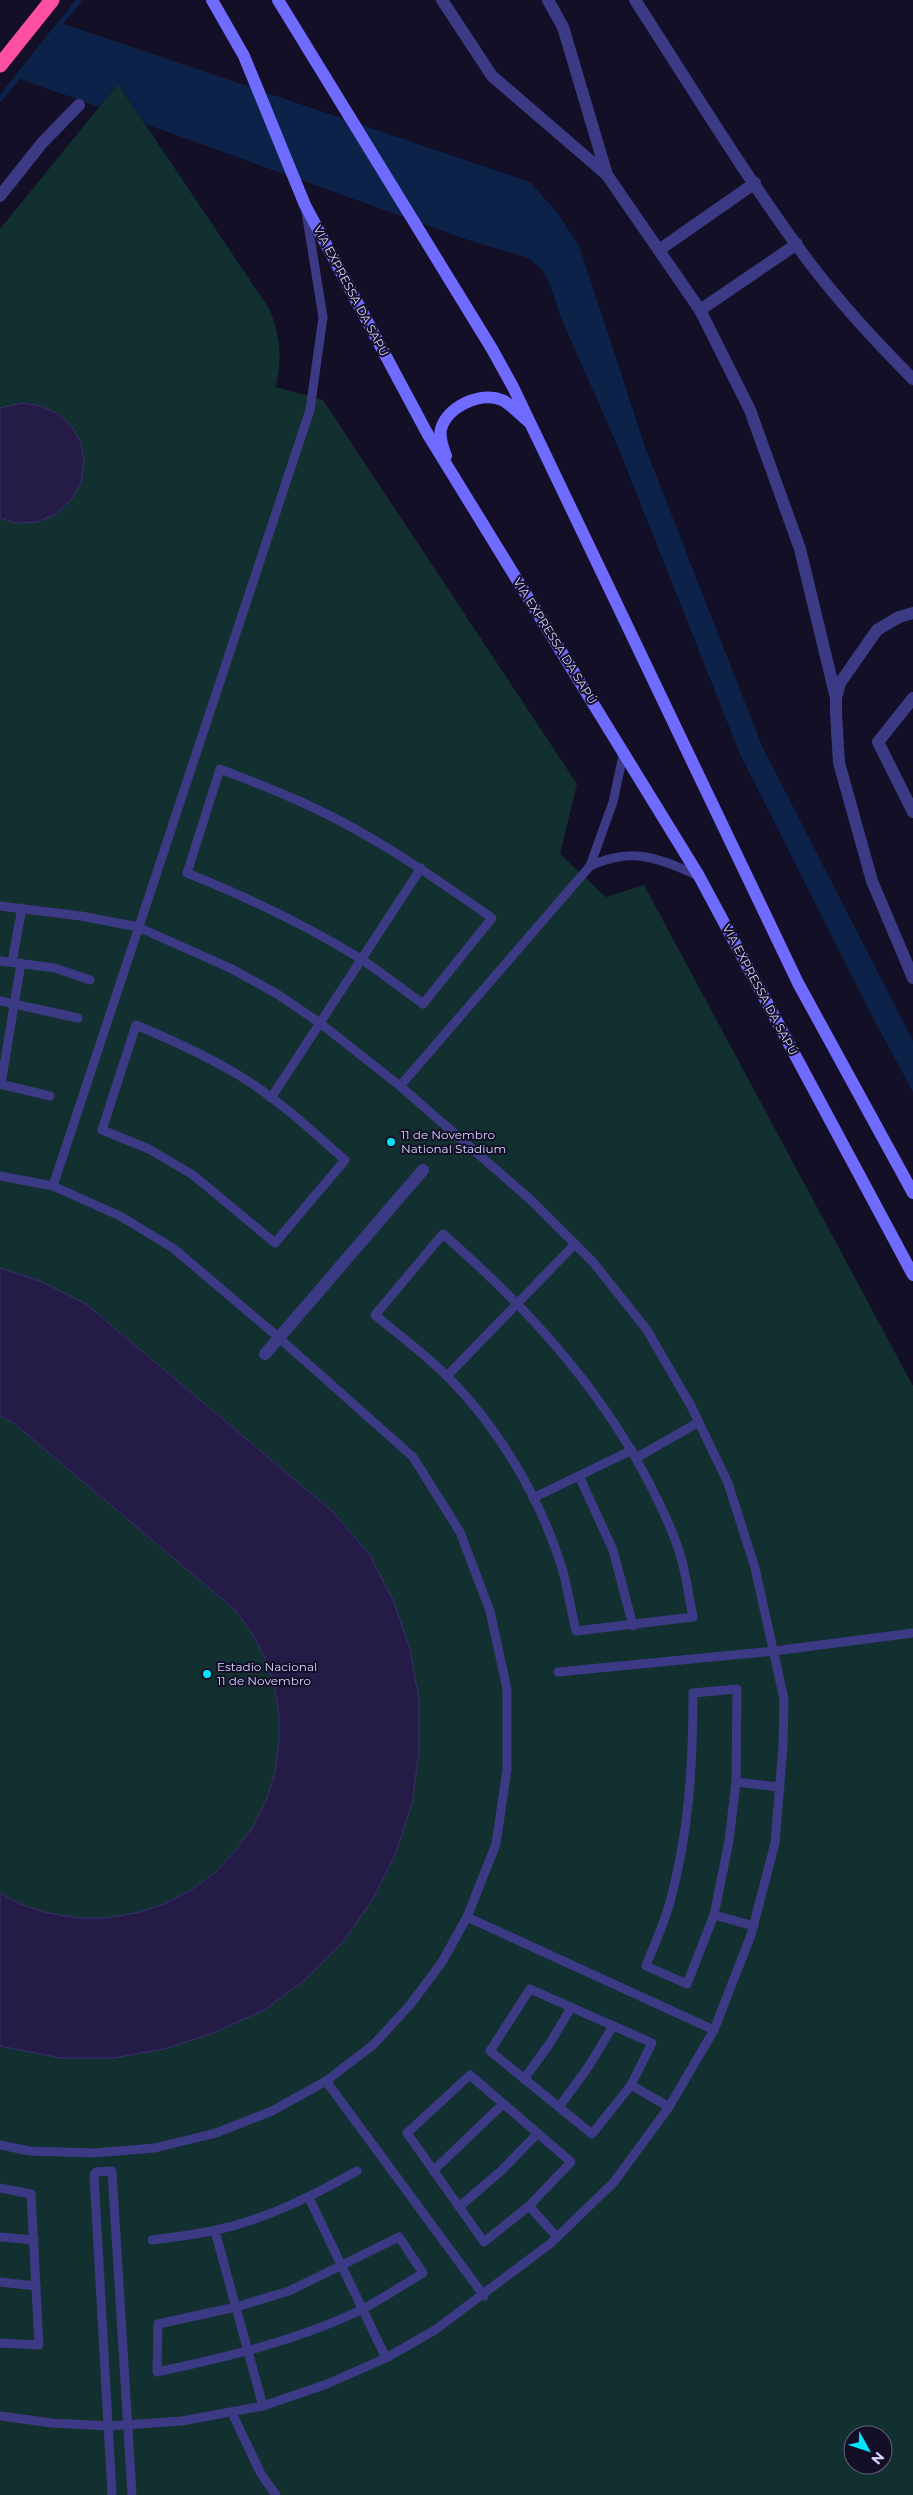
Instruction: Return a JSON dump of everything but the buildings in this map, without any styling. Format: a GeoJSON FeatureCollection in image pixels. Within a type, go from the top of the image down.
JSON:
{"type":"FeatureCollection","features":[{"type":"Feature","properties":{"kind":"highway"},"geometry":{"type":"LineString","coordinates":[[0,65],[52,0]]}},
{"type":"Feature","properties":{"kind":"main road","name":"VIA EXPRESSA DA SAPÚ"},"geometry":{"type":"LineString","coordinates":[[212,0],[244,56],[305,205],[365,320],[453,477],[624,751],[699,876],[913,1275]]}},
{"type":"Feature","properties":{"kind":"main road"},"geometry":{"type":"LineString","coordinates":[[278,0],[492,349],[533,426],[690,761],[798,983],[913,1193]]}},
{"type":"Feature","properties":{"kind":"main road"},"geometry":{"type":"LineString","coordinates":[[453,477],[441,443],[441,431],[446,419],[457,408],[471,399],[502,400],[533,426]]}},
{"type":"Feature","properties":{"kind":"street"},"geometry":{"type":"LineString","coordinates":[[442,0],[492,76],[607,175],[700,310],[750,410],[800,549],[836,698],[839,763],[872,881],[913,978]]}},
{"type":"Feature","properties":{"kind":"street"},"geometry":{"type":"LineString","coordinates":[[548,0],[563,28],[607,175]]}},
{"type":"Feature","properties":{"kind":"street"},"geometry":{"type":"LineString","coordinates":[[635,0],[755,184],[797,244],[854,316],[913,379]]}},
{"type":"Feature","properties":{"kind":"street"},"geometry":{"type":"LineString","coordinates":[[0,196],[42,142],[79,105]]}},
{"type":"Feature","properties":{"kind":"street"},"geometry":{"type":"LineString","coordinates":[[659,250],[755,184]]}},
{"type":"Feature","properties":{"kind":"street"},"geometry":{"type":"LineString","coordinates":[[700,310],[797,244]]}},
{"type":"Feature","properties":{"kind":"street"},"geometry":{"type":"LineString","coordinates":[[836,698],[840,684],[877,630],[893,619],[913,614]]}},
{"type":"Feature","properties":{"kind":"street"},"geometry":{"type":"LineString","coordinates":[[913,698],[878,742],[913,812]]}},
{"type":"Feature","properties":{"kind":"street"},"geometry":{"type":"LineString","coordinates":[[265,1354],[423,1170]]}},
{"type":"Feature","properties":{"kind":"lane"},"geometry":{"type":"LineString","coordinates":[[53,1186],[310,410],[323,317],[305,205]]}},
{"type":"Feature","properties":{"kind":"lane"},"geometry":{"type":"LineString","coordinates":[[400,1086],[590,866],[613,802],[624,751]]}},
{"type":"Feature","properties":{"kind":"lane"},"geometry":{"type":"LineString","coordinates":[[220,769],[291,797],[363,834],[421,868],[492,918],[423,1004],[362,960],[247,898],[186,873],[220,769]]}},
{"type":"Feature","properties":{"kind":"lane"},"geometry":{"type":"LineString","coordinates":[[590,866],[607,858],[626,854],[643,855],[699,876]]}},
{"type":"Feature","properties":{"kind":"lane"},"geometry":{"type":"LineString","coordinates":[[271,1098],[421,868]]}},
{"type":"Feature","properties":{"kind":"lane"},"geometry":{"type":"LineString","coordinates":[[0,906],[138,927],[232,969],[277,994],[320,1023],[400,1086],[532,1201],[593,1262],[647,1330],[699,1422],[728,1483],[755,1568],[784,1699],[775,1843],[754,1926],[714,2030],[668,2108],[614,2182],[557,2237],[484,2296],[436,2330],[386,2358],[327,2384],[263,2406],[182,2421],[108,2426],[52,2423],[0,2416]]}},
{"type":"Feature","properties":{"kind":"lane"},"geometry":{"type":"LineString","coordinates":[[22,908],[14,1002],[0,1084],[50,1096]]}},
{"type":"Feature","properties":{"kind":"lane"},"geometry":{"type":"LineString","coordinates":[[0,960],[55,968],[90,980]]}},
{"type":"Feature","properties":{"kind":"lane"},"geometry":{"type":"LineString","coordinates":[[0,1001],[14,1002],[78,1018]]}},
{"type":"Feature","properties":{"kind":"lane"},"geometry":{"type":"LineString","coordinates":[[136,1025],[206,1056],[241,1076],[271,1098],[345,1160],[275,1243],[193,1175],[149,1150],[102,1130],[136,1025]]}},
{"type":"Feature","properties":{"kind":"lane"},"geometry":{"type":"LineString","coordinates":[[0,1176],[53,1186],[120,1216],[172,1248],[278,1337],[413,1458],[460,1532],[490,1611],[507,1689],[507,1769],[496,1844],[467,1917],[442,1962],[410,2005],[373,2044],[326,2081],[272,2111],[216,2133],[154,2148],[85,2153],[29,2151],[0,2145]]}},
{"type":"Feature","properties":{"kind":"lane"},"geometry":{"type":"LineString","coordinates":[[443,1234],[491,1276],[518,1303],[568,1360],[601,1403],[634,1454],[661,1506],[682,1560],[693,1617],[634,1626],[576,1631],[562,1568],[533,1498],[506,1449],[480,1413],[447,1376],[375,1315],[443,1234]]}},
{"type":"Feature","properties":{"kind":"lane"},"geometry":{"type":"LineString","coordinates":[[447,1376],[575,1244]]}},
{"type":"Feature","properties":{"kind":"lane"},"geometry":{"type":"LineString","coordinates":[[533,1498],[578,1476],[634,1454],[699,1422]]}},
{"type":"Feature","properties":{"kind":"lane"},"geometry":{"type":"LineString","coordinates":[[578,1476],[613,1550],[634,1626]]}},
{"type":"Feature","properties":{"kind":"lane"},"geometry":{"type":"LineString","coordinates":[[558,1672],[774,1651],[913,1633]]}},
{"type":"Feature","properties":{"kind":"lane"},"geometry":{"type":"LineString","coordinates":[[737,1690],[736,1782],[729,1841],[714,1915],[687,1984],[646,1966],[670,1903],[685,1835],[693,1761],[693,1693],[737,1690]]}},
{"type":"Feature","properties":{"kind":"lane"},"geometry":{"type":"LineString","coordinates":[[736,1782],[780,1787]]}},
{"type":"Feature","properties":{"kind":"lane"},"geometry":{"type":"LineString","coordinates":[[714,1915],[754,1926]]}},
{"type":"Feature","properties":{"kind":"lane"},"geometry":{"type":"LineString","coordinates":[[467,1917],[714,2030]]}},
{"type":"Feature","properties":{"kind":"lane"},"geometry":{"type":"LineString","coordinates":[[530,1989],[612,2026],[652,2043],[631,2085],[592,2134],[490,2050],[530,1989]]}},
{"type":"Feature","properties":{"kind":"lane"},"geometry":{"type":"LineString","coordinates":[[524,2079],[572,2008]]}},
{"type":"Feature","properties":{"kind":"lane"},"geometry":{"type":"LineString","coordinates":[[559,2107],[589,2066],[612,2026]]}},
{"type":"Feature","properties":{"kind":"lane"},"geometry":{"type":"LineString","coordinates":[[470,2075],[538,2133],[572,2162],[529,2206],[484,2242],[406,2133],[470,2075]]}},
{"type":"Feature","properties":{"kind":"lane"},"geometry":{"type":"LineString","coordinates":[[326,2081],[484,2296]]}},
{"type":"Feature","properties":{"kind":"lane"},"geometry":{"type":"LineString","coordinates":[[631,2085],[668,2108]]}},
{"type":"Feature","properties":{"kind":"lane"},"geometry":{"type":"LineString","coordinates":[[434,2171],[503,2104]]}},
{"type":"Feature","properties":{"kind":"lane"},"geometry":{"type":"LineString","coordinates":[[459,2207],[501,2171],[538,2133]]}},
{"type":"Feature","properties":{"kind":"lane"},"geometry":{"type":"LineString","coordinates":[[112,2495],[94,2175],[96,2172],[112,2171],[132,2495]]}},
{"type":"Feature","properties":{"kind":"lane"},"geometry":{"type":"LineString","coordinates":[[152,2240],[215,2231],[258,2219],[309,2198],[357,2171]]}},
{"type":"Feature","properties":{"kind":"lane"},"geometry":{"type":"LineString","coordinates":[[0,2188],[31,2194],[39,2344],[0,2342]]}},
{"type":"Feature","properties":{"kind":"lane"},"geometry":{"type":"LineString","coordinates":[[309,2198],[361,2310],[386,2358]]}},
{"type":"Feature","properties":{"kind":"lane"},"geometry":{"type":"LineString","coordinates":[[529,2206],[557,2237]]}},
{"type":"Feature","properties":{"kind":"lane"},"geometry":{"type":"LineString","coordinates":[[215,2231],[263,2406]]}},
{"type":"Feature","properties":{"kind":"lane"},"geometry":{"type":"LineString","coordinates":[[0,2237],[34,2240]]}},
{"type":"Feature","properties":{"kind":"lane"},"geometry":{"type":"LineString","coordinates":[[399,2237],[423,2273],[361,2310],[306,2332],[248,2352],[157,2372],[158,2324],[236,2307],[289,2291],[341,2267],[399,2237]]}},
{"type":"Feature","properties":{"kind":"lane"},"geometry":{"type":"LineString","coordinates":[[0,2282],[36,2286]]}},
{"type":"Feature","properties":{"kind":"lane"},"geometry":{"type":"LineString","coordinates":[[232,2413],[261,2474],[276,2495]]}},
{"type":"Feature","properties":{"kind":"green space","name":"11 de Novembro National Stadium"},"geometry":{"type":"Polygon","coordinates":[[[118,84],[270,310],[278,339],[280,357],[276,387],[323,400],[577,784],[560,854],[606,897],[644,885],[913,1386],[913,2495],[0,2495],[0,229],[118,84]]]}},
{"type":"Feature","properties":{"kind":"water"},"geometry":{"type":"Polygon","coordinates":[[[61,23],[530,182],[557,212],[580,248],[645,447],[762,746],[913,1041],[913,1092],[872,1016],[740,754],[618,447],[561,318],[550,284],[542,270],[529,258],[468,240],[145,124],[118,84],[99,107],[17,78],[61,23]]]}},
{"type":"Feature","properties":{"kind":"waterway"},"geometry":{"type":"LineString","coordinates":[[0,99],[79,0]]}},
{"type":"Feature","properties":{"kind":"place","name":"11 de Novembro National Stadium"},"geometry":{"type":"Point","coordinates":[391,1142]}},
{"type":"Feature","properties":{"kind":"place","name":"Estadio Nacional 11 de Novembro"},"geometry":{"type":"Point","coordinates":[207,1674]}}]}
